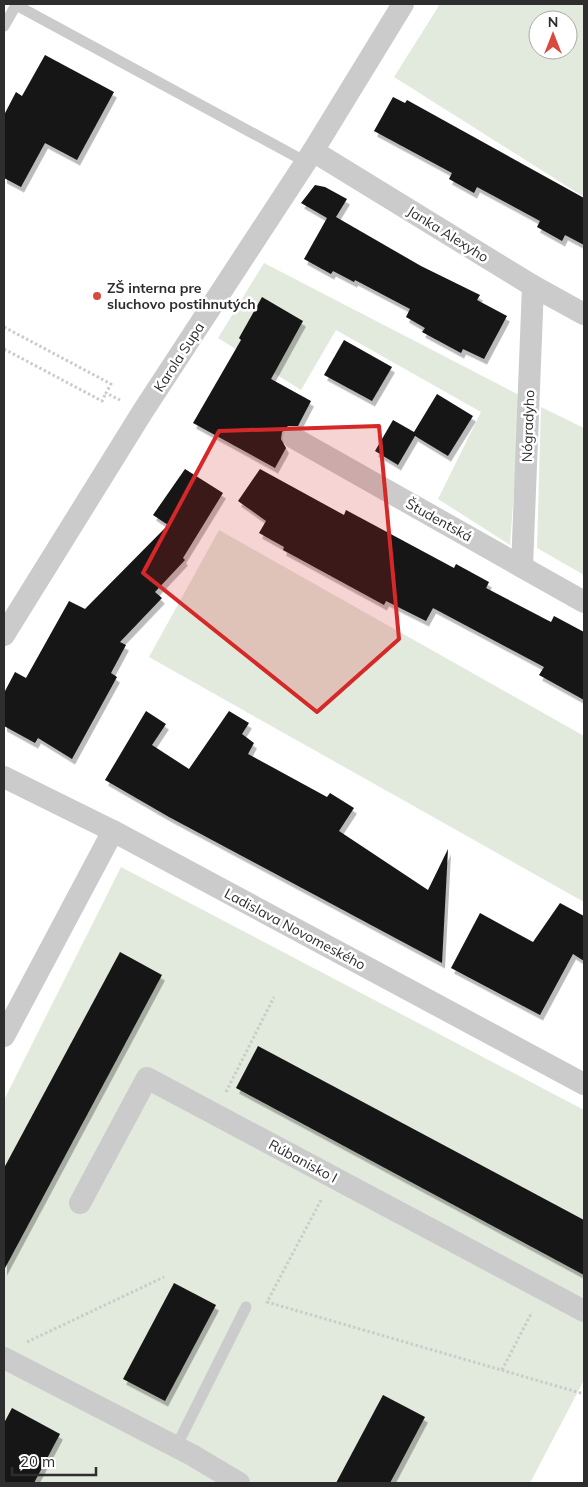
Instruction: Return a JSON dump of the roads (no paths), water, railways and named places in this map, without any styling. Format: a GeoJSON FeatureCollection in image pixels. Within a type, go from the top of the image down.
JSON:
{"type":"FeatureCollection","features":[{"type":"Feature","properties":{"kind":"street","name":"Karola Supa"},"geometry":{"type":"LineString","coordinates":[[4,635],[143,412],[309,156],[403,4]]}},
{"type":"Feature","properties":{"kind":"street","name":"Janka Alexyho"},"geometry":{"type":"LineString","coordinates":[[309,156],[584,314]]}},
{"type":"Feature","properties":{"kind":"street","name":"Nógradyho"},"geometry":{"type":"LineString","coordinates":[[522,566],[533,286]]}},
{"type":"Feature","properties":{"kind":"street","name":"Študentská"},"geometry":{"type":"LineString","coordinates":[[294,438],[584,602]]}},
{"type":"Feature","properties":{"kind":"street","name":"Ladislava Novomeského"},"geometry":{"type":"LineString","coordinates":[[4,777],[113,832],[584,1084]]}},
{"type":"Feature","properties":{"kind":"street"},"geometry":{"type":"LineString","coordinates":[[4,1036],[113,832]]}},
{"type":"Feature","properties":{"kind":"street","name":"Rúbanisko I"},"geometry":{"type":"LineString","coordinates":[[80,1203],[147,1078],[584,1311]]}},
{"type":"Feature","properties":{"kind":"street"},"geometry":{"type":"LineString","coordinates":[[4,1358],[184,1451],[238,1483]]}},
{"type":"Feature","properties":{"kind":"lane"},"geometry":{"type":"LineString","coordinates":[[4,26],[16,5],[309,156]]}},
{"type":"Feature","properties":{"kind":"lane"},"geometry":{"type":"LineString","coordinates":[[184,1451],[246,1307]]}},
{"type":"Feature","properties":{"kind":"place","name":"ZŠ interna pre sluchovo postihnutých"},"geometry":{"type":"Point","coordinates":[97,296]}}]}
